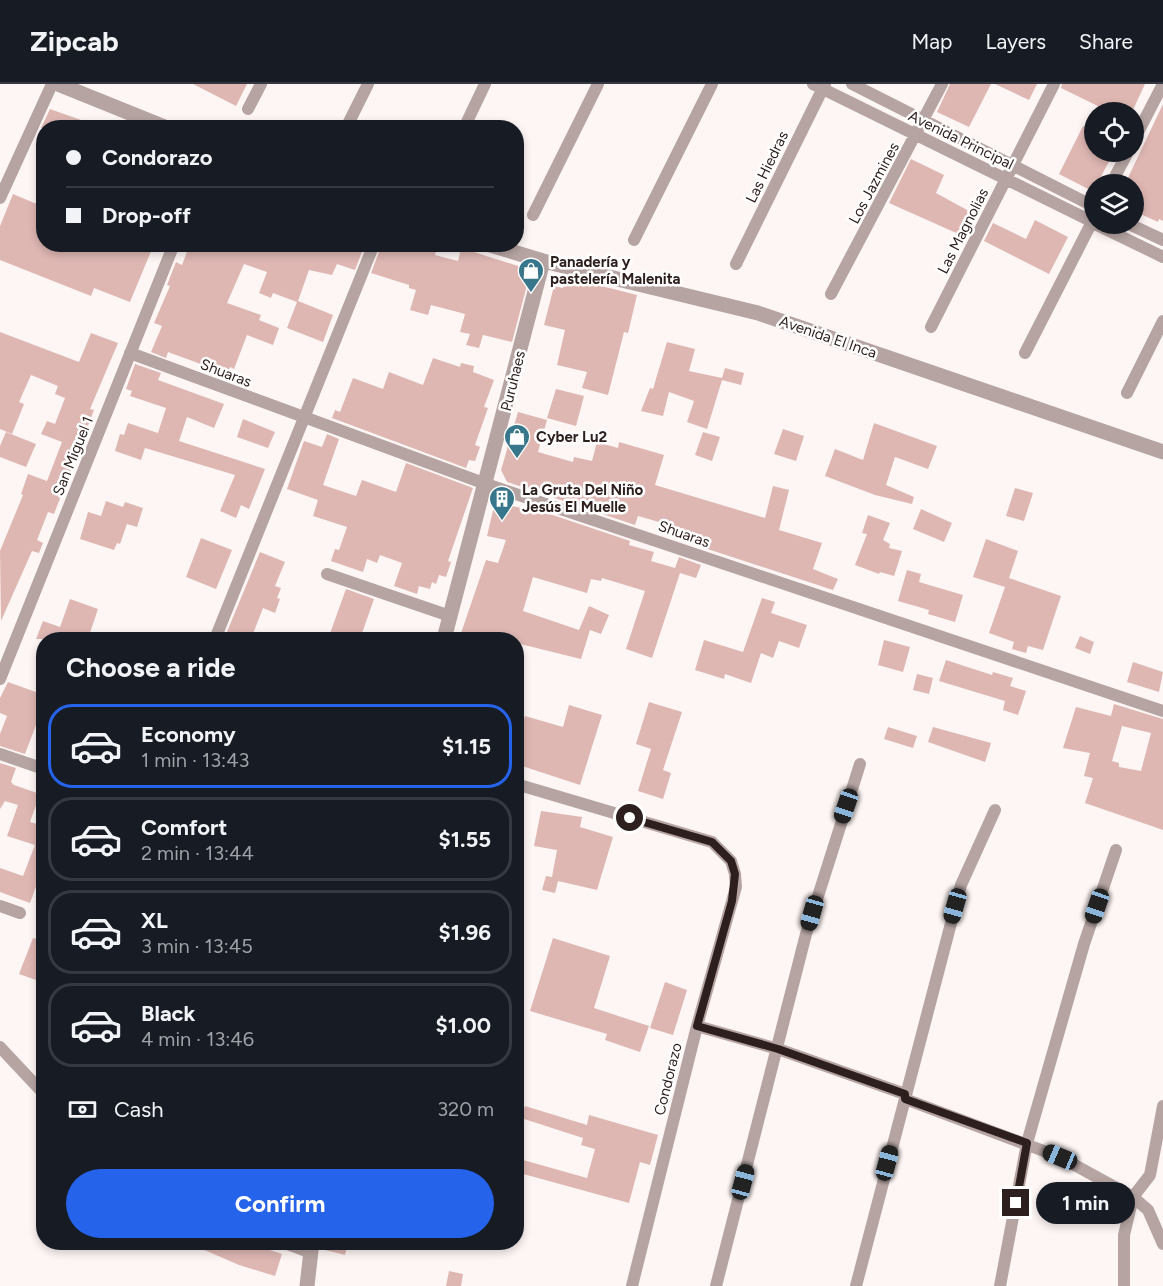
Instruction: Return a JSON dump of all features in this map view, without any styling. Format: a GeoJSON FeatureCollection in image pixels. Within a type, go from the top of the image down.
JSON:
{"type":"FeatureCollection","features":[{"type":"Feature","properties":{"kind":"street"},"geometry":{"type":"LineString","coordinates":[[0,198],[52,84]]}},
{"type":"Feature","properties":{"kind":"street"},"geometry":{"type":"LineString","coordinates":[[58,84],[147,120]]}},
{"type":"Feature","properties":{"kind":"street"},"geometry":{"type":"LineString","coordinates":[[248,109],[261,84]]}},
{"type":"Feature","properties":{"kind":"street"},"geometry":{"type":"LineString","coordinates":[[350,120],[368,84]]}},
{"type":"Feature","properties":{"kind":"street"},"geometry":{"type":"LineString","coordinates":[[468,120],[485,84]]}},
{"type":"Feature","properties":{"kind":"street"},"geometry":{"type":"LineString","coordinates":[[533,215],[598,84]]}},
{"type":"Feature","properties":{"kind":"street"},"geometry":{"type":"LineString","coordinates":[[634,240],[712,84]]}},
{"type":"Feature","properties":{"kind":"street","name":"Avenida Principal"},"geometry":{"type":"LineString","coordinates":[[852,84],[1084,201]]}},
{"type":"Feature","properties":{"kind":"street","name":"Los Jazmines"},"geometry":{"type":"LineString","coordinates":[[831,294],[942,84]]}},
{"type":"Feature","properties":{"kind":"street","name":"Las Magnolias"},"geometry":{"type":"LineString","coordinates":[[932,327],[1054,84]]}},
{"type":"Feature","properties":{"kind":"street"},"geometry":{"type":"LineString","coordinates":[[1144,121],[1163,84]]}},
{"type":"Feature","properties":{"kind":"street","name":"Avenida Principal"},"geometry":{"type":"LineString","coordinates":[[820,86],[1084,216]]}},
{"type":"Feature","properties":{"kind":"street","name":"Las Hiedras"},"geometry":{"type":"LineString","coordinates":[[736,264],[820,86]]}},
{"type":"Feature","properties":{"kind":"street"},"geometry":{"type":"LineString","coordinates":[[1144,231],[1163,240]]}},
{"type":"Feature","properties":{"kind":"street"},"geometry":{"type":"LineString","coordinates":[[1025,353],[1087,234]]}},
{"type":"Feature","properties":{"kind":"street","name":"Avenida Principal"},"geometry":{"type":"LineString","coordinates":[[1119,234],[1163,257]]}},
{"type":"Feature","properties":{"kind":"street","name":"San Miguel 1"},"geometry":{"type":"LineString","coordinates":[[0,679],[171,252]]}},
{"type":"Feature","properties":{"kind":"street"},"geometry":{"type":"LineString","coordinates":[[218,632],[371,252]]}},
{"type":"Feature","properties":{"kind":"street","name":"Avenida El Inca"},"geometry":{"type":"LineString","coordinates":[[513,252],[758,313],[1163,452]]}},
{"type":"Feature","properties":{"kind":"street","name":"Puruhaes"},"geometry":{"type":"LineString","coordinates":[[446,632],[543,261]]}},
{"type":"Feature","properties":{"kind":"street"},"geometry":{"type":"LineString","coordinates":[[1127,393],[1163,321]]}},
{"type":"Feature","properties":{"kind":"street","name":"Shuaras"},"geometry":{"type":"LineString","coordinates":[[130,353],[486,484],[1163,711]]}},
{"type":"Feature","properties":{"kind":"street"},"geometry":{"type":"LineString","coordinates":[[327,574],[450,616]]}},
{"type":"Feature","properties":{"kind":"street"},"geometry":{"type":"LineString","coordinates":[[0,754],[36,766]]}},
{"type":"Feature","properties":{"kind":"street"},"geometry":{"type":"LineString","coordinates":[[716,1286],[806,934],[860,764]]}},
{"type":"Feature","properties":{"kind":"street","name":"Condorazo"},"geometry":{"type":"LineString","coordinates":[[524,786],[712,842],[731,861],[735,874],[736,887],[697,1026],[632,1286]]}},
{"type":"Feature","properties":{"kind":"street"},"geometry":{"type":"LineString","coordinates":[[856,1286],[961,885],[995,810]]}},
{"type":"Feature","properties":{"kind":"street"},"geometry":{"type":"LineString","coordinates":[[1000,1286],[1027,1143],[1084,944],[1116,850]]}},
{"type":"Feature","properties":{"kind":"street"},"geometry":{"type":"LineString","coordinates":[[0,906],[20,913]]}},
{"type":"Feature","properties":{"kind":"street"},"geometry":{"type":"LineString","coordinates":[[697,1026],[778,1049],[905,1094]]}},
{"type":"Feature","properties":{"kind":"street"},"geometry":{"type":"LineString","coordinates":[[0,1047],[36,1085]]}},
{"type":"Feature","properties":{"kind":"street"},"geometry":{"type":"LineString","coordinates":[[905,1094],[905,1099],[1060,1157],[1133,1197],[1148,1210],[1163,1244]]}},
{"type":"Feature","properties":{"kind":"street"},"geometry":{"type":"LineString","coordinates":[[1124,1286],[1125,1235],[1133,1197],[1150,1175],[1163,1106]]}},
{"type":"Feature","properties":{"kind":"street"},"geometry":{"type":"LineString","coordinates":[[307,1286],[312,1250]]}},
{"type":"Feature","properties":{"kind":"building"},"geometry":{"type":"Polygon","coordinates":[[[193,84],[247,84],[236,106],[193,84]]]}},
{"type":"Feature","properties":{"kind":"building"},"geometry":{"type":"Polygon","coordinates":[[[950,84],[991,84],[969,127],[937,112],[950,84]]]}},
{"type":"Feature","properties":{"kind":"building"},"geometry":{"type":"Polygon","coordinates":[[[995,84],[1037,84],[1029,100],[995,84]]]}},
{"type":"Feature","properties":{"kind":"building"},"geometry":{"type":"Polygon","coordinates":[[[1062,84],[1145,84],[1137,102],[1090,102],[1061,88],[1062,84]]]}},
{"type":"Feature","properties":{"kind":"building"},"geometry":{"type":"Polygon","coordinates":[[[1163,104],[1163,221],[1159,219],[1158,222],[1144,216],[1144,174],[1130,174],[1135,162],[1144,162],[1144,144],[1163,104]]]}},
{"type":"Feature","properties":{"kind":"building"},"geometry":{"type":"Polygon","coordinates":[[[50,109],[81,120],[45,120],[50,109]]]}},
{"type":"Feature","properties":{"kind":"building"},"geometry":{"type":"Polygon","coordinates":[[[1083,126],[1084,162],[1109,162],[1102,174],[1084,174],[1084,187],[1059,174],[1083,126]]]}},
{"type":"Feature","properties":{"kind":"building"},"geometry":{"type":"Polygon","coordinates":[[[911,159],[944,175],[936,193],[978,216],[969,233],[965,231],[963,236],[889,203],[911,159]]]}},
{"type":"Feature","properties":{"kind":"building"},"geometry":{"type":"Polygon","coordinates":[[[13,194],[36,204],[36,252],[151,252],[130,302],[94,288],[91,296],[0,260],[0,226],[13,194]]]}},
{"type":"Feature","properties":{"kind":"building"},"geometry":{"type":"Polygon","coordinates":[[[1035,220],[1068,237],[1049,274],[984,241],[993,223],[1026,239],[1035,220]]]}},
{"type":"Feature","properties":{"kind":"building"},"geometry":{"type":"Polygon","coordinates":[[[187,252],[362,252],[355,270],[337,264],[332,275],[309,270],[298,301],[333,315],[323,342],[287,328],[297,302],[273,293],[271,298],[259,293],[267,272],[244,264],[227,303],[261,315],[259,320],[279,328],[273,345],[247,335],[234,369],[230,367],[228,374],[168,352],[166,358],[151,352],[162,326],[154,323],[170,286],[167,285],[176,262],[182,265],[187,252]]]}},
{"type":"Feature","properties":{"kind":"building"},"geometry":{"type":"Polygon","coordinates":[[[379,252],[436,252],[435,255],[458,261],[460,252],[474,252],[531,270],[512,342],[483,335],[479,348],[466,345],[470,334],[460,332],[465,314],[431,305],[428,315],[410,310],[416,290],[409,288],[409,285],[371,273],[379,252]]]}},
{"type":"Feature","properties":{"kind":"building"},"geometry":{"type":"Polygon","coordinates":[[[566,277],[637,295],[628,333],[624,332],[608,395],[582,388],[587,372],[557,365],[565,330],[544,325],[554,286],[563,288],[566,277]]]}},
{"type":"Feature","properties":{"kind":"building"},"geometry":{"type":"Polygon","coordinates":[[[0,332],[79,362],[91,333],[118,343],[90,409],[94,410],[54,514],[48,512],[37,540],[43,543],[39,553],[32,551],[1,621],[0,551],[23,495],[21,494],[28,474],[47,481],[62,442],[41,434],[47,421],[55,424],[65,398],[55,394],[58,386],[31,375],[19,402],[24,404],[12,434],[0,429],[0,332]]]}},
{"type":"Feature","properties":{"kind":"building"},"geometry":{"type":"Polygon","coordinates":[[[667,342],[695,349],[689,371],[722,378],[725,368],[744,373],[741,385],[722,380],[707,429],[687,422],[694,401],[669,392],[663,416],[641,411],[650,388],[653,389],[667,342]]]}},
{"type":"Feature","properties":{"kind":"building"},"geometry":{"type":"Polygon","coordinates":[[[433,358],[460,367],[461,363],[474,366],[473,372],[494,380],[484,407],[488,408],[475,445],[480,447],[475,461],[469,460],[466,468],[332,418],[335,410],[340,412],[353,378],[383,389],[389,372],[423,385],[433,358]]]}},
{"type":"Feature","properties":{"kind":"building"},"geometry":{"type":"Polygon","coordinates":[[[135,364],[161,373],[158,380],[224,404],[214,428],[187,417],[179,441],[265,469],[249,509],[241,505],[236,518],[220,511],[235,475],[145,448],[141,460],[115,451],[120,434],[124,435],[128,423],[158,433],[166,408],[130,396],[132,391],[126,389],[135,364]]]}},
{"type":"Feature","properties":{"kind":"building"},"geometry":{"type":"Polygon","coordinates":[[[556,389],[584,396],[576,426],[547,418],[556,389]]]}},
{"type":"Feature","properties":{"kind":"building"},"geometry":{"type":"Polygon","coordinates":[[[518,412],[547,420],[538,452],[573,462],[574,457],[592,461],[597,442],[618,448],[619,442],[664,455],[655,485],[765,518],[773,486],[789,490],[779,530],[822,543],[813,569],[838,579],[833,590],[674,538],[677,530],[665,526],[666,524],[638,516],[635,525],[507,482],[501,470],[518,412]]]}},
{"type":"Feature","properties":{"kind":"building"},"geometry":{"type":"Polygon","coordinates":[[[243,419],[275,432],[268,448],[237,437],[243,419]]]}},
{"type":"Feature","properties":{"kind":"building"},"geometry":{"type":"Polygon","coordinates":[[[874,423],[937,446],[928,469],[895,457],[886,485],[914,497],[912,504],[875,495],[825,476],[835,449],[863,460],[874,423]]]}},
{"type":"Feature","properties":{"kind":"building"},"geometry":{"type":"Polygon","coordinates":[[[783,429],[804,436],[796,461],[774,454],[783,429]]]}},
{"type":"Feature","properties":{"kind":"building"},"geometry":{"type":"Polygon","coordinates":[[[6,432],[36,444],[26,467],[0,457],[0,446],[6,432]]]}},
{"type":"Feature","properties":{"kind":"building"},"geometry":{"type":"Polygon","coordinates":[[[703,432],[720,437],[712,461],[695,455],[703,432]]]}},
{"type":"Feature","properties":{"kind":"building"},"geometry":{"type":"Polygon","coordinates":[[[327,434],[339,439],[323,485],[356,496],[362,480],[396,492],[406,463],[473,488],[448,561],[451,562],[446,577],[439,575],[436,584],[432,582],[430,589],[419,586],[417,594],[394,586],[402,563],[380,555],[377,563],[367,559],[363,572],[331,561],[335,549],[339,550],[347,527],[313,516],[318,500],[287,489],[304,441],[322,447],[327,434]]]}},
{"type":"Feature","properties":{"kind":"building"},"geometry":{"type":"Polygon","coordinates":[[[1015,488],[1033,493],[1024,521],[1006,516],[1015,488]]]}},
{"type":"Feature","properties":{"kind":"building"},"geometry":{"type":"Polygon","coordinates":[[[106,501],[123,507],[125,502],[143,508],[137,527],[127,524],[120,544],[117,543],[114,550],[80,539],[88,512],[101,516],[106,501]]]}},
{"type":"Feature","properties":{"kind":"building"},"geometry":{"type":"Polygon","coordinates":[[[495,502],[530,510],[526,506],[630,541],[629,545],[654,552],[651,561],[675,568],[679,557],[701,565],[696,578],[680,573],[652,658],[626,649],[645,591],[602,578],[601,581],[591,579],[587,593],[533,577],[523,611],[579,630],[589,606],[609,615],[601,634],[590,630],[581,659],[524,645],[524,632],[461,632],[486,560],[498,563],[506,540],[487,536],[495,502]]]}},
{"type":"Feature","properties":{"kind":"building"},"geometry":{"type":"Polygon","coordinates":[[[921,509],[952,523],[944,542],[913,529],[921,509]]]}},
{"type":"Feature","properties":{"kind":"building"},"geometry":{"type":"Polygon","coordinates":[[[868,515],[890,523],[883,540],[890,544],[889,548],[902,551],[894,576],[880,572],[879,574],[855,565],[867,534],[862,533],[868,515]]]}},
{"type":"Feature","properties":{"kind":"building"},"geometry":{"type":"Polygon","coordinates":[[[201,538],[232,550],[216,589],[186,577],[201,538]]]}},
{"type":"Feature","properties":{"kind":"building"},"geometry":{"type":"Polygon","coordinates":[[[986,539],[1018,551],[1009,578],[1061,596],[1043,650],[1028,646],[1026,653],[1012,649],[1014,642],[989,633],[1005,587],[973,577],[986,539]]]}},
{"type":"Feature","properties":{"kind":"building"},"geometry":{"type":"Polygon","coordinates":[[[260,552],[285,562],[275,586],[281,588],[275,613],[263,608],[254,632],[227,632],[260,552]]]}},
{"type":"Feature","properties":{"kind":"building"},"geometry":{"type":"Polygon","coordinates":[[[907,570],[921,574],[919,582],[963,595],[955,622],[928,614],[929,610],[898,601],[907,570]]]}},
{"type":"Feature","properties":{"kind":"building"},"geometry":{"type":"Polygon","coordinates":[[[346,589],[374,599],[362,632],[331,632],[346,589]]]}},
{"type":"Feature","properties":{"kind":"building"},"geometry":{"type":"Polygon","coordinates":[[[762,598],[775,602],[771,613],[807,625],[799,648],[779,641],[773,658],[761,653],[751,683],[725,674],[724,679],[695,670],[704,640],[743,652],[762,598]]]}},
{"type":"Feature","properties":{"kind":"building"},"geometry":{"type":"Polygon","coordinates":[[[70,599],[98,609],[90,632],[39,632],[43,621],[60,627],[70,599]]]}},
{"type":"Feature","properties":{"kind":"building"},"geometry":{"type":"Polygon","coordinates":[[[1080,636],[1094,642],[1090,654],[1075,648],[1080,636]]]}},
{"type":"Feature","properties":{"kind":"building"},"geometry":{"type":"Polygon","coordinates":[[[884,640],[910,647],[903,672],[878,665],[884,640]]]}},
{"type":"Feature","properties":{"kind":"building"},"geometry":{"type":"Polygon","coordinates":[[[946,660],[992,675],[993,672],[1013,678],[1010,686],[1026,691],[1018,715],[1003,710],[1005,701],[939,681],[946,660]]]}},
{"type":"Feature","properties":{"kind":"building"},"geometry":{"type":"Polygon","coordinates":[[[1133,662],[1163,672],[1159,692],[1127,682],[1133,662]]]}},
{"type":"Feature","properties":{"kind":"building"},"geometry":{"type":"Polygon","coordinates":[[[917,674],[933,678],[929,694],[913,690],[917,674]]]}},
{"type":"Feature","properties":{"kind":"building"},"geometry":{"type":"Polygon","coordinates":[[[8,682],[36,692],[36,725],[25,754],[0,746],[0,734],[7,716],[0,713],[0,698],[8,682]]]}},
{"type":"Feature","properties":{"kind":"building"},"geometry":{"type":"Polygon","coordinates":[[[649,702],[682,712],[663,770],[671,773],[663,799],[638,791],[651,749],[636,744],[649,702]]]}},
{"type":"Feature","properties":{"kind":"building"},"geometry":{"type":"Polygon","coordinates":[[[1114,704],[1163,719],[1163,830],[1085,803],[1093,778],[1084,776],[1090,753],[1063,748],[1076,707],[1111,716],[1114,704]],[[1122,726],[1112,761],[1119,763],[1119,767],[1141,771],[1151,733],[1122,726]]]}},
{"type":"Feature","properties":{"kind":"building"},"geometry":{"type":"Polygon","coordinates":[[[569,705],[602,715],[580,785],[524,767],[525,716],[563,727],[569,705]]]}},
{"type":"Feature","properties":{"kind":"building"},"geometry":{"type":"Polygon","coordinates":[[[888,727],[917,736],[913,748],[884,739],[888,727]]]}},
{"type":"Feature","properties":{"kind":"building"},"geometry":{"type":"Polygon","coordinates":[[[933,727],[991,743],[985,762],[928,742],[933,727]]]}},
{"type":"Feature","properties":{"kind":"building"},"geometry":{"type":"Polygon","coordinates":[[[0,763],[16,768],[11,782],[14,785],[36,793],[36,805],[30,822],[36,824],[36,887],[30,903],[0,892],[0,868],[23,876],[35,845],[7,836],[18,805],[5,801],[0,809],[0,763]]]}},
{"type":"Feature","properties":{"kind":"building"},"geometry":{"type":"Polygon","coordinates":[[[541,811],[582,817],[580,827],[613,837],[597,890],[558,881],[555,893],[542,890],[546,876],[552,877],[557,850],[534,846],[541,811]]]}},
{"type":"Feature","properties":{"kind":"building"},"geometry":{"type":"Polygon","coordinates":[[[33,938],[36,939],[36,980],[19,974],[33,938]]]}},
{"type":"Feature","properties":{"kind":"building"},"geometry":{"type":"Polygon","coordinates":[[[553,938],[610,956],[594,1008],[649,1026],[640,1052],[605,1040],[607,1034],[530,1011],[553,938]]]}},
{"type":"Feature","properties":{"kind":"building"},"geometry":{"type":"Polygon","coordinates":[[[665,982],[687,990],[673,1035],[650,1028],[665,982]]]}},
{"type":"Feature","properties":{"kind":"building"},"geometry":{"type":"Polygon","coordinates":[[[525,1106],[587,1125],[589,1115],[658,1135],[650,1165],[640,1162],[629,1203],[524,1174],[524,1160],[587,1178],[595,1149],[581,1145],[583,1138],[524,1119],[525,1106]]]}},
{"type":"Feature","properties":{"kind":"building"},"geometry":{"type":"Polygon","coordinates":[[[204,1250],[270,1250],[282,1254],[275,1276],[239,1265],[204,1250]]]}},
{"type":"Feature","properties":{"kind":"building"},"geometry":{"type":"Polygon","coordinates":[[[325,1250],[346,1250],[345,1255],[325,1250]]]}},
{"type":"Feature","properties":{"kind":"building"},"geometry":{"type":"Polygon","coordinates":[[[449,1271],[463,1274],[461,1286],[446,1286],[449,1271]]]}},
{"type":"Feature","properties":{"kind":"place","name":"Panadería y pastelería Malenita"},"geometry":{"type":"Point","coordinates":[531,294]}},
{"type":"Feature","properties":{"kind":"place","name":"Cyber Lu2"},"geometry":{"type":"Point","coordinates":[517,460]}},
{"type":"Feature","properties":{"kind":"place","name":"La Gruta Del Niño Jesús El Muelle"},"geometry":{"type":"Point","coordinates":[502,522]}},
{"type":"Feature","properties":{"kind":"route"},"geometry":{"type":"LineString","coordinates":[[630,818],[712,842],[723,850],[731,861],[736,887],[697,1026],[778,1049],[905,1094],[905,1099],[1027,1143],[1016,1203]]}}]}
